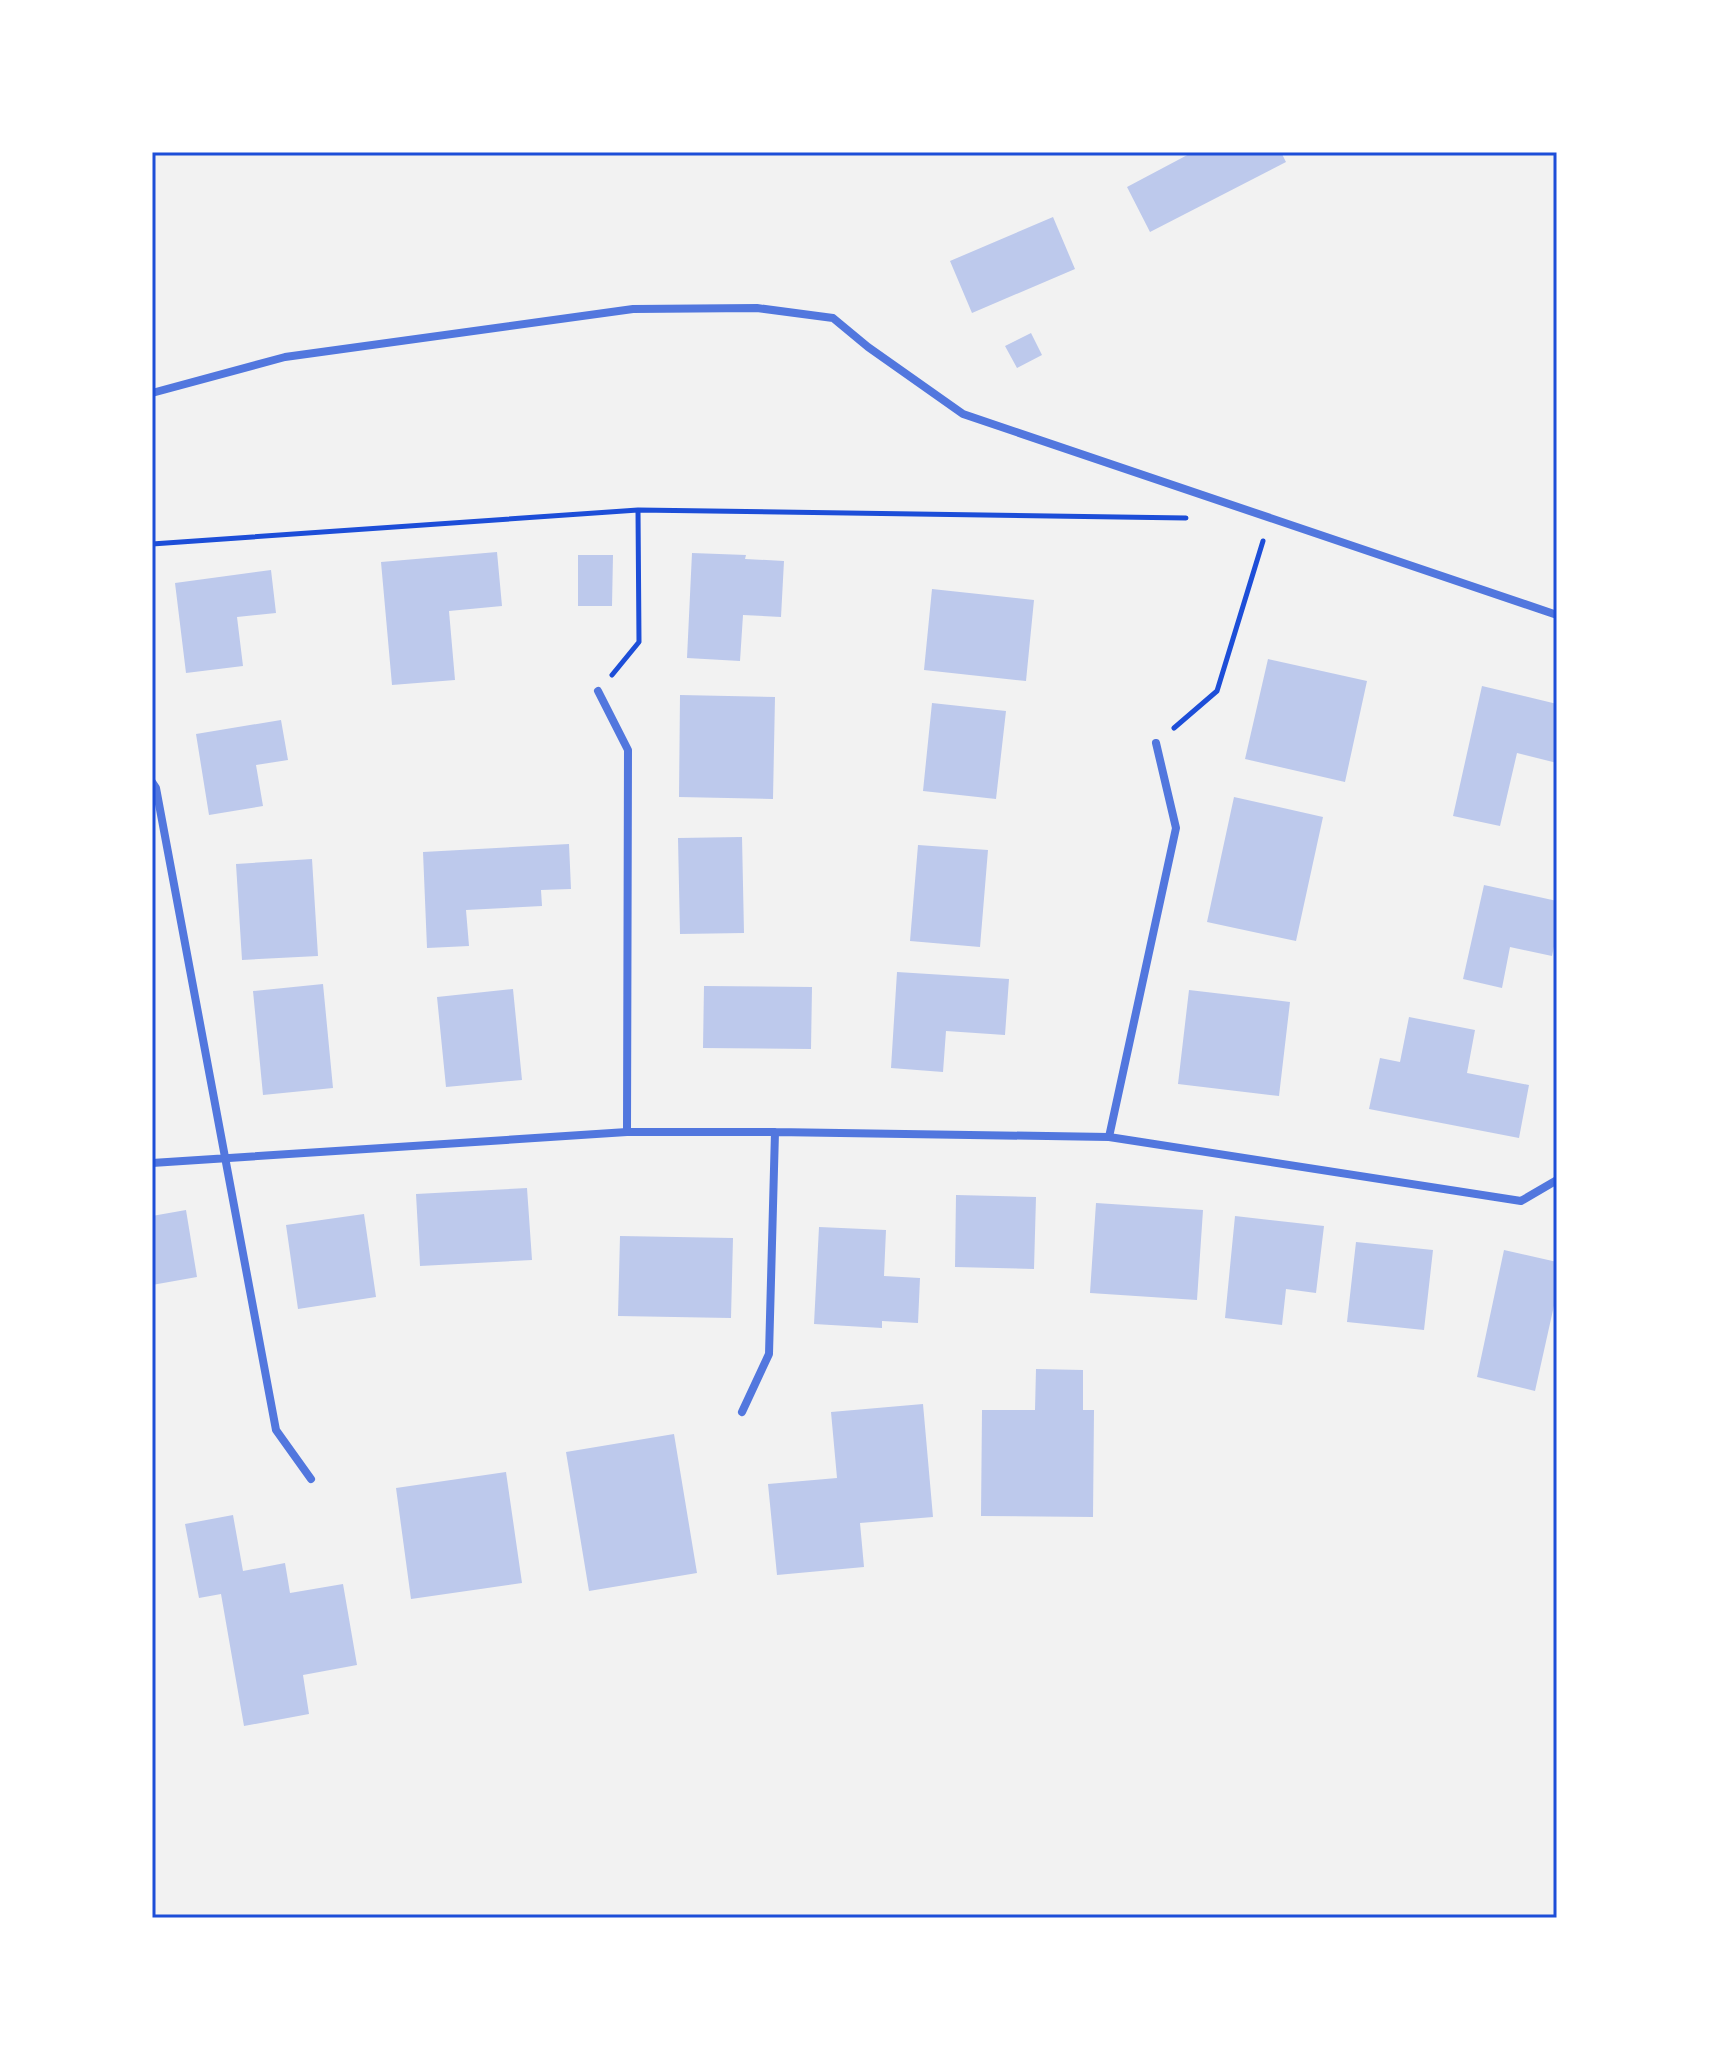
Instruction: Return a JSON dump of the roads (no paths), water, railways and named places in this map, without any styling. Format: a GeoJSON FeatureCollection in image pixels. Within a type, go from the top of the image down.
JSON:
{"type":"FeatureCollection","features":[{"type":"Feature","properties":{"kind":"street"},"geometry":{"type":"LineString","coordinates":[[152,393],[285,357],[633,309],[757,308],[833,318],[868,347],[963,414],[1557,615]]}},
{"type":"Feature","properties":{"kind":"street"},"geometry":{"type":"LineString","coordinates":[[598,691],[628,750],[627,1132]]}},
{"type":"Feature","properties":{"kind":"street"},"geometry":{"type":"LineString","coordinates":[[1109,1137],[1176,828],[1156,743]]}},
{"type":"Feature","properties":{"kind":"street"},"geometry":{"type":"LineString","coordinates":[[152,782],[156,788],[276,1430],[311,1479]]}},
{"type":"Feature","properties":{"kind":"street"},"geometry":{"type":"LineString","coordinates":[[152,1163],[627,1132],[775,1132],[1109,1137],[1521,1201],[1557,1180]]}},
{"type":"Feature","properties":{"kind":"street"},"geometry":{"type":"LineString","coordinates":[[742,1412],[769,1354],[775,1132]]}}]}
